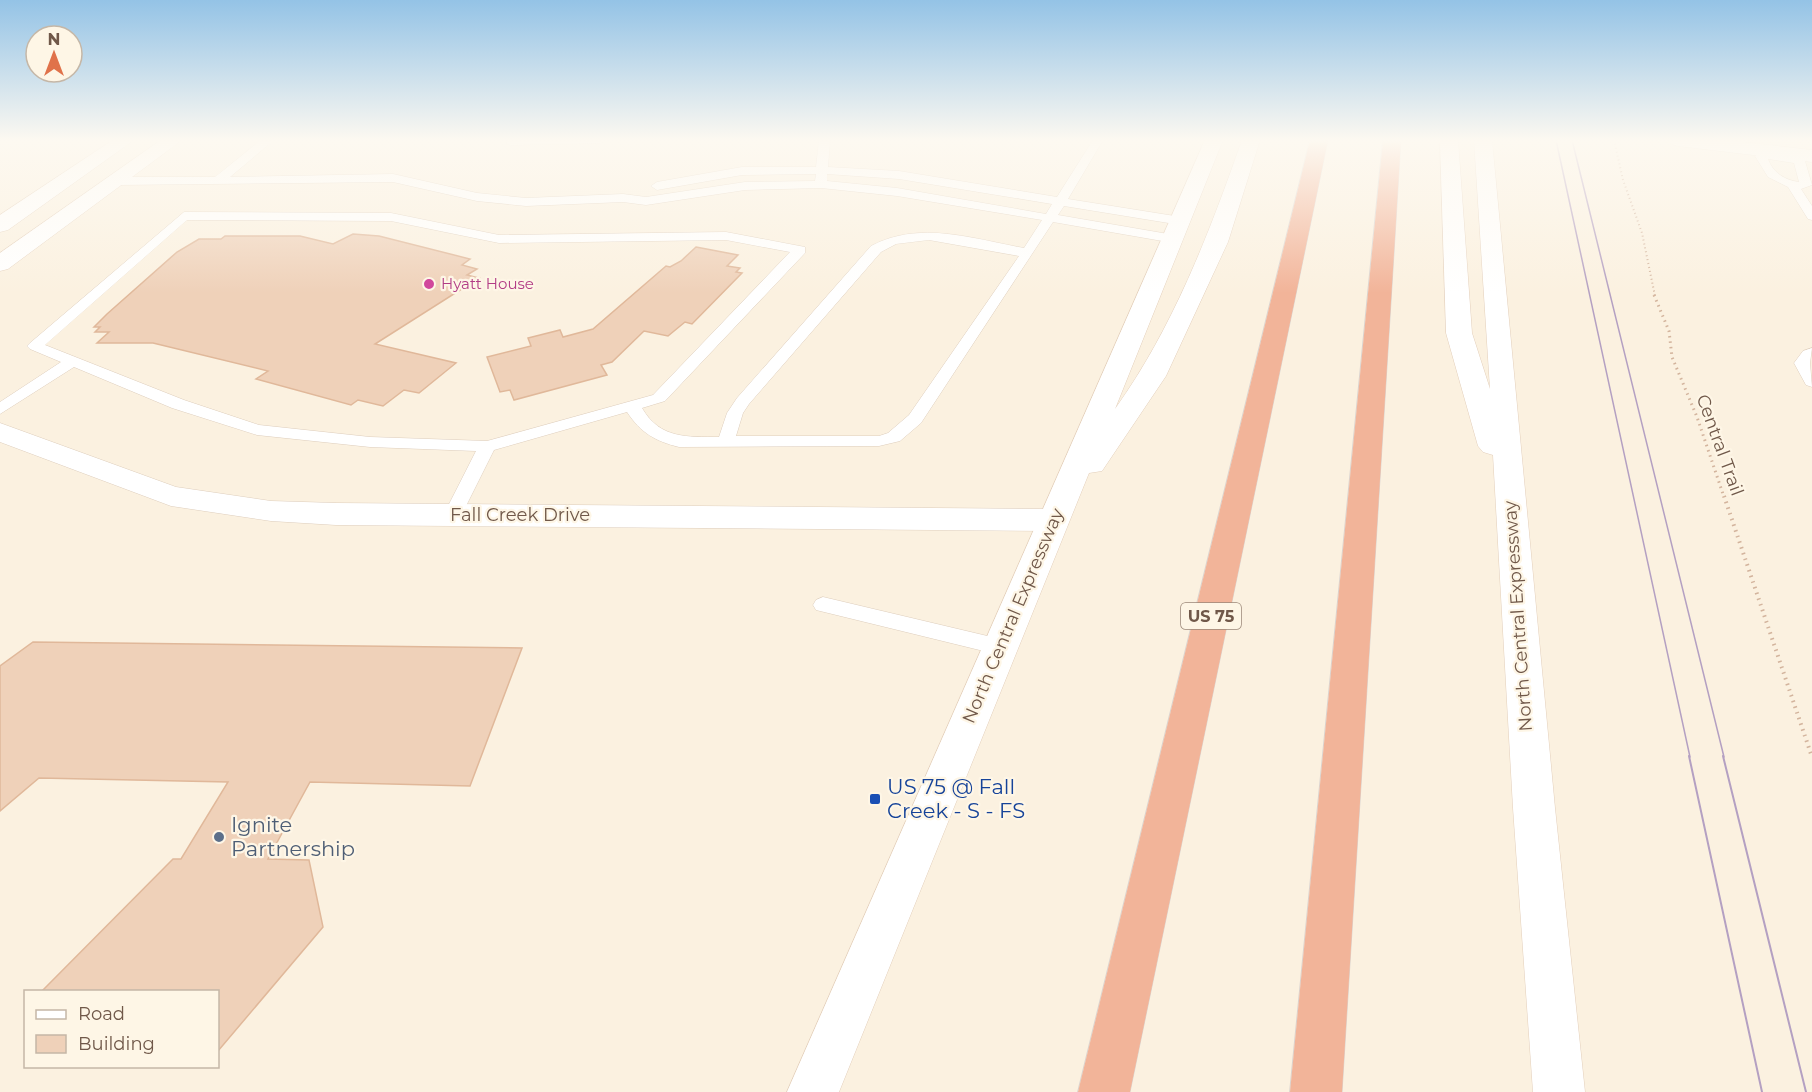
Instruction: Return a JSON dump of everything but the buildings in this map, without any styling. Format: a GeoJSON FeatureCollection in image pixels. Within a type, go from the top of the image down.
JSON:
{"type":"FeatureCollection","features":[{"type":"Feature","properties":{"kind":"highway","name":"US 75"},"geometry":{"type":"LineString","coordinates":[[1104,1092],[1307,191]]}},
{"type":"Feature","properties":{"kind":"highway"},"geometry":{"type":"LineString","coordinates":[[1316,1092],[1388,191]]}},
{"type":"Feature","properties":{"kind":"main road"},"geometry":{"type":"LineString","coordinates":[[0,225],[49,191]]}},
{"type":"Feature","properties":{"kind":"main road"},"geometry":{"type":"LineString","coordinates":[[0,264],[102,191]]}},
{"type":"Feature","properties":{"kind":"main road","name":"North Central Expressway"},"geometry":{"type":"LineString","coordinates":[[813,1092],[1130,334],[1193,191]]}},
{"type":"Feature","properties":{"kind":"main road"},"geometry":{"type":"LineString","coordinates":[[1053,520],[1152,376],[1217,242],[1234,191]]}},
{"type":"Feature","properties":{"kind":"main road"},"geometry":{"type":"LineString","coordinates":[[1452,191],[1459,333],[1509,500]]}},
{"type":"Feature","properties":{"kind":"main road","name":"North Central Expressway"},"geometry":{"type":"LineString","coordinates":[[1487,191],[1500,333],[1509,500],[1535,837],[1559,1092]]}},
{"type":"Feature","properties":{"kind":"main road","name":"Fall Creek Drive"},"geometry":{"type":"LineString","coordinates":[[0,432],[171,495],[271,511],[336,514],[1053,520]]}},
{"type":"Feature","properties":{"kind":"lane"},"geometry":{"type":"LineString","coordinates":[[450,191],[477,197],[526,202],[623,198],[646,201],[712,191]]}},
{"type":"Feature","properties":{"kind":"lane"},"geometry":{"type":"LineString","coordinates":[[623,198],[638,191]]}},
{"type":"Feature","properties":{"kind":"lane"},"geometry":{"type":"LineString","coordinates":[[887,191],[1048,218],[1177,230]]}},
{"type":"Feature","properties":{"kind":"lane"},"geometry":{"type":"LineString","coordinates":[[1001,191],[1059,200],[1177,230]]}},
{"type":"Feature","properties":{"kind":"lane"},"geometry":{"type":"LineString","coordinates":[[632,406],[639,420],[655,436],[679,442],[864,442],[894,437],[915,419],[1027,253],[1065,191]]}},
{"type":"Feature","properties":{"kind":"lane"},"geometry":{"type":"LineString","coordinates":[[1796,191],[1812,216]]}},
{"type":"Feature","properties":{"kind":"lane"},"geometry":{"type":"LineString","coordinates":[[184,216],[391,217],[499,239],[726,236],[800,250],[659,398],[632,406],[487,446],[370,442],[257,430],[178,404],[35,346],[184,216]]}},
{"type":"Feature","properties":{"kind":"lane"},"geometry":{"type":"LineString","coordinates":[[726,442],[735,413],[743,401],[876,249],[886,241],[922,235],[1027,253]]}},
{"type":"Feature","properties":{"kind":"lane"},"geometry":{"type":"LineString","coordinates":[[1812,353],[1808,354],[1802,363],[1812,382]]}},
{"type":"Feature","properties":{"kind":"lane"},"geometry":{"type":"LineString","coordinates":[[0,409],[73,361]]}},
{"type":"Feature","properties":{"kind":"lane"},"geometry":{"type":"LineString","coordinates":[[453,514],[487,446]]}},
{"type":"Feature","properties":{"kind":"lane"},"geometry":{"type":"LineString","coordinates":[[823,605],[1000,646]]}},
{"type":"Feature","properties":{"kind":"path","name":"Central Trail"},"geometry":{"type":"LineString","coordinates":[[1627,191],[1642,232],[1654,295],[1669,331],[1672,357],[1697,417],[1812,757]]}},
{"type":"Feature","properties":{"kind":"tram line"},"geometry":{"type":"LineString","coordinates":[[1567,191],[1690,757]]}},
{"type":"Feature","properties":{"kind":"tram line"},"geometry":{"type":"LineString","coordinates":[[1585,191],[1724,757]]}},
{"type":"Feature","properties":{"kind":"tram line"},"geometry":{"type":"LineString","coordinates":[[1689,756],[1762,1092]]}},
{"type":"Feature","properties":{"kind":"tram line"},"geometry":{"type":"LineString","coordinates":[[1723,756],[1806,1092]]}},
{"type":"Feature","properties":{"kind":"place","name":"Hyatt House"},"geometry":{"type":"Point","coordinates":[429,284]}},
{"type":"Feature","properties":{"kind":"place","name":"US 75 @ Fall Creek - S - FS"},"geometry":{"type":"Point","coordinates":[875,799]}},
{"type":"Feature","properties":{"kind":"place","name":"Ignite Partnership"},"geometry":{"type":"Point","coordinates":[219,837]}}]}
